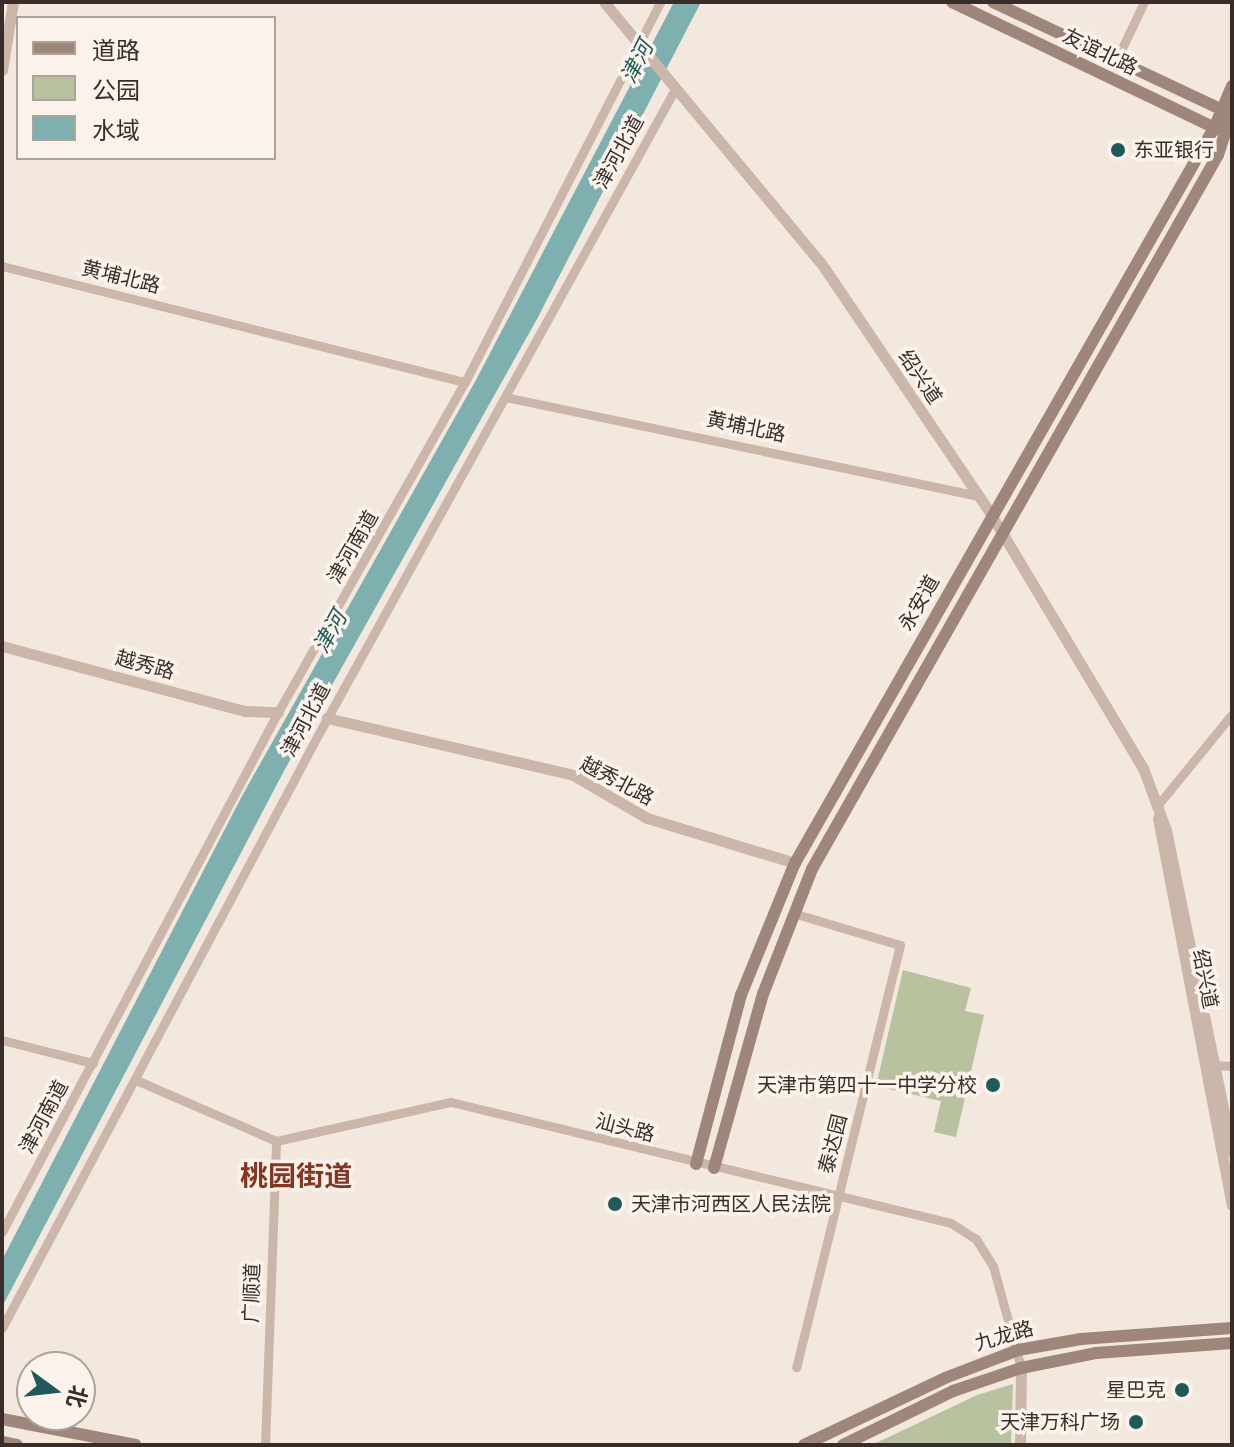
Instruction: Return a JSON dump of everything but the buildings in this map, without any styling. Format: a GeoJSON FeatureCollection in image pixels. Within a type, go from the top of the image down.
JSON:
{"type":"FeatureCollection","features":[{"type":"Feature","properties":{"kind":"main road","name":"友谊北路"},"geometry":{"type":"LineString","coordinates":[[952,2],[1230,134]]}},
{"type":"Feature","properties":{"kind":"main road","name":"友谊北路"},"geometry":{"type":"LineString","coordinates":[[993,2],[1115,63],[1229,113]]}},
{"type":"Feature","properties":{"kind":"main road","name":"永安道"},"geometry":{"type":"LineString","coordinates":[[714,1168],[742,1063],[793,913],[824,846],[1230,134],[1232,86]]}},
{"type":"Feature","properties":{"kind":"main road","name":"永安道"},"geometry":{"type":"LineString","coordinates":[[696,1164],[741,995],[795,863],[1214,128],[1229,113]]}},
{"type":"Feature","properties":{"kind":"main road","name":"九龙路"},"geometry":{"type":"LineString","coordinates":[[804,1445],[945,1378],[1018,1350],[1081,1339],[1232,1328]]}},
{"type":"Feature","properties":{"kind":"main road","name":"九龙路"},"geometry":{"type":"LineString","coordinates":[[843,1445],[953,1391],[1021,1368],[1096,1353],[1232,1343]]}},
{"type":"Feature","properties":{"kind":"main road"},"geometry":{"type":"LineString","coordinates":[[2,1419],[113,1443],[136,1445]]}},
{"type":"Feature","properties":{"kind":"main road"},"geometry":{"type":"LineString","coordinates":[[2,1442],[17,1445]]}},
{"type":"Feature","properties":{"kind":"street"},"geometry":{"type":"LineString","coordinates":[[2,70],[13,2]]}},
{"type":"Feature","properties":{"kind":"street","name":"绍兴道"},"geometry":{"type":"LineString","coordinates":[[604,2],[674,91],[821,263],[992,516],[1143,768],[1171,851],[1232,1152]]}},
{"type":"Feature","properties":{"kind":"street","name":"津河南道"},"geometry":{"type":"LineString","coordinates":[[2,1232],[465,382],[660,2]]}},
{"type":"Feature","properties":{"kind":"street"},"geometry":{"type":"LineString","coordinates":[[1115,63],[1144,2]]}},
{"type":"Feature","properties":{"kind":"street","name":"津河北道"},"geometry":{"type":"LineString","coordinates":[[2,1328],[327,718],[674,91]]}},
{"type":"Feature","properties":{"kind":"street","name":"黄埔北路"},"geometry":{"type":"LineString","coordinates":[[2,266],[465,382]]}},
{"type":"Feature","properties":{"kind":"street","name":"黄埔北路"},"geometry":{"type":"LineString","coordinates":[[505,397],[979,496]]}},
{"type":"Feature","properties":{"kind":"street","name":"越秀路"},"geometry":{"type":"LineString","coordinates":[[2,646],[245,711],[282,715]]}},
{"type":"Feature","properties":{"kind":"street"},"geometry":{"type":"LineString","coordinates":[[1157,806],[1232,714]]}},
{"type":"Feature","properties":{"kind":"street","name":"越秀北路"},"geometry":{"type":"LineString","coordinates":[[327,718],[573,775],[647,818],[795,863]]}},
{"type":"Feature","properties":{"kind":"street","name":"绍兴道"},"geometry":{"type":"LineString","coordinates":[[1157,806],[1163,860],[1232,1205]]}},
{"type":"Feature","properties":{"kind":"street","name":"泰达园"},"geometry":{"type":"LineString","coordinates":[[793,913],[900,945],[796,1367]]}},
{"type":"Feature","properties":{"kind":"street"},"geometry":{"type":"LineString","coordinates":[[2,1040],[93,1063]]}},
{"type":"Feature","properties":{"kind":"street"},"geometry":{"type":"LineString","coordinates":[[1213,1065],[1232,1066]]}},
{"type":"Feature","properties":{"kind":"street"},"geometry":{"type":"LineString","coordinates":[[136,1080],[276,1141]]}},
{"type":"Feature","properties":{"kind":"street","name":"汕头路"},"geometry":{"type":"LineString","coordinates":[[276,1141],[451,1102],[696,1164],[951,1223],[976,1239],[993,1266],[1021,1368]]}},
{"type":"Feature","properties":{"kind":"street","name":"广顺道"},"geometry":{"type":"LineString","coordinates":[[265,1445],[276,1141]]}},
{"type":"Feature","properties":{"kind":"street"},"geometry":{"type":"LineString","coordinates":[[1020,1445],[1021,1368]]}},
{"type":"Feature","properties":{"kind":"green space"},"geometry":{"type":"Polygon","coordinates":[[[903,970],[971,988],[965,1011],[984,1015],[956,1137],[934,1132],[941,1101],[876,1086],[903,970]]]}},
{"type":"Feature","properties":{"kind":"green space"},"geometry":{"type":"Polygon","coordinates":[[[1013,1384],[1011,1445],[872,1445],[977,1395],[1013,1384]]]}},
{"type":"Feature","properties":{"kind":"water","name":"津河"},"geometry":{"type":"Polygon","coordinates":[[[674,2],[701,2],[537,319],[285,769],[2,1307],[2,1260],[242,796],[476,380],[674,2]]]}},
{"type":"Feature","properties":{"kind":"place","name":"东亚银行"},"geometry":{"type":"Point","coordinates":[1118,150]}},
{"type":"Feature","properties":{"kind":"place","name":"天津市第四十一中学分校"},"geometry":{"type":"Point","coordinates":[993,1085]}},
{"type":"Feature","properties":{"kind":"place","name":"天津市河西区人民法院"},"geometry":{"type":"Point","coordinates":[615,1204]}},
{"type":"Feature","properties":{"kind":"place","name":"星巴克"},"geometry":{"type":"Point","coordinates":[1182,1390]}},
{"type":"Feature","properties":{"kind":"place","name":"天津万科广场"},"geometry":{"type":"Point","coordinates":[1136,1422]}},
{"type":"Feature","properties":{"kind":"district","name":"桃园街道"},"geometry":{"type":"Point","coordinates":[296,1177]}}]}
